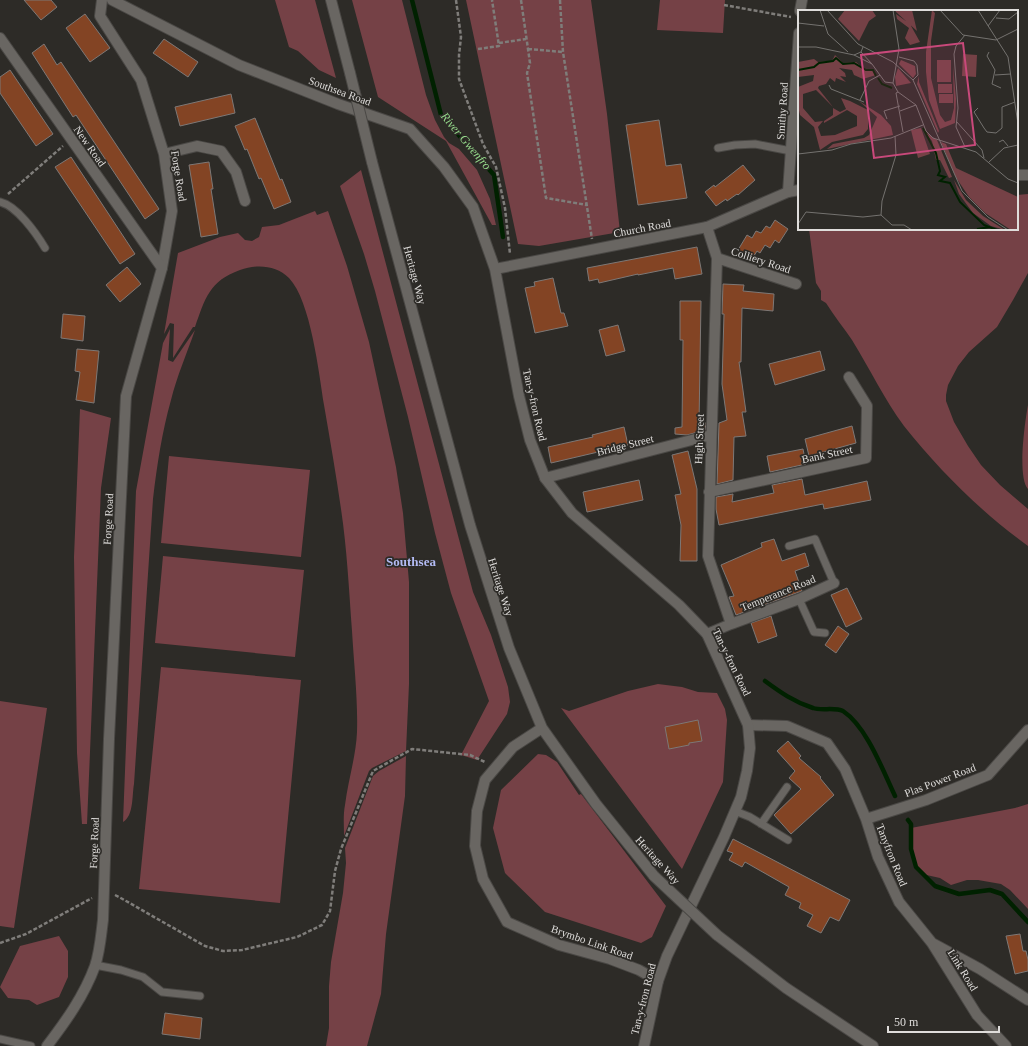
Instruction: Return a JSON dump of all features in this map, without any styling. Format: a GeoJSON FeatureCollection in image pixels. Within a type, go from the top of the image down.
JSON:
{"type":"FeatureCollection","features":[{"type":"Feature","properties":{"kind":"street","name":"Forge Road"},"geometry":{"type":"LineString","coordinates":[[47,1046],[81,998],[95,965],[100,942],[104,892],[109,739],[126,396],[162,268],[172,211],[164,154],[141,80],[100,16],[102,0]]}},
{"type":"Feature","properties":{"kind":"street","name":"Southsea Road"},"geometry":{"type":"LineString","coordinates":[[112,0],[238,65],[338,104],[410,129],[444,167],[473,207],[495,269]]}},
{"type":"Feature","properties":{"kind":"street","name":"Heritage Way"},"geometry":{"type":"LineString","coordinates":[[331,0],[372,162],[470,525],[509,648],[542,728],[596,804],[654,876],[717,935],[786,988],[873,1046]]}},
{"type":"Feature","properties":{"kind":"street"},"geometry":{"type":"LineString","coordinates":[[800,10],[802,0]]}},
{"type":"Feature","properties":{"kind":"street","name":"New Road"},"geometry":{"type":"LineString","coordinates":[[0,38],[162,268]]}},
{"type":"Feature","properties":{"kind":"street","name":"Smithy Road"},"geometry":{"type":"LineString","coordinates":[[788,192],[798,48]]}},
{"type":"Feature","properties":{"kind":"street"},"geometry":{"type":"LineString","coordinates":[[164,154],[197,146],[221,151],[236,172],[245,201]]}},
{"type":"Feature","properties":{"kind":"street","name":"Church Road"},"geometry":{"type":"LineString","coordinates":[[495,269],[707,227],[788,192],[798,190]]}},
{"type":"Feature","properties":{"kind":"street","name":"High Street"},"geometry":{"type":"LineString","coordinates":[[707,227],[717,258],[708,556],[731,624]]}},
{"type":"Feature","properties":{"kind":"street","name":"Colliery Road"},"geometry":{"type":"LineString","coordinates":[[717,258],[796,284]]}},
{"type":"Feature","properties":{"kind":"street","name":"Tan-y-fron Road"},"geometry":{"type":"LineString","coordinates":[[495,269],[519,396],[530,440],[545,478],[572,513],[679,605],[707,634],[748,725],[750,748],[747,771],[740,797],[724,837],[667,956],[658,981],[644,1046]]}},
{"type":"Feature","properties":{"kind":"street","name":"Bank Street"},"geometry":{"type":"LineString","coordinates":[[709,492],[866,458],[867,406],[849,377]]}},
{"type":"Feature","properties":{"kind":"street","name":"Bridge Street"},"geometry":{"type":"LineString","coordinates":[[545,478],[711,435]]}},
{"type":"Feature","properties":{"kind":"street","name":"Temperance Road"},"geometry":{"type":"LineString","coordinates":[[731,624],[799,599],[834,583]]}},
{"type":"Feature","properties":{"kind":"street"},"geometry":{"type":"LineString","coordinates":[[707,634],[731,624]]}},
{"type":"Feature","properties":{"kind":"street","name":"Tanyfron Road"},"geometry":{"type":"LineString","coordinates":[[748,725],[787,726],[827,743],[845,769],[866,819],[878,857],[899,902],[932,943],[980,969],[1028,1000]]}},
{"type":"Feature","properties":{"kind":"street","name":"Brymbo Link Road"},"geometry":{"type":"LineString","coordinates":[[542,728],[513,747],[485,780],[477,811],[475,846],[483,879],[507,922],[559,944],[610,959],[639,970],[658,981]]}},
{"type":"Feature","properties":{"kind":"street","name":"Plas Power Road"},"geometry":{"type":"LineString","coordinates":[[866,819],[926,800],[988,775],[1028,730]]}},
{"type":"Feature","properties":{"kind":"street","name":"Link Road"},"geometry":{"type":"LineString","coordinates":[[932,943],[977,1015],[1006,1046]]}},
{"type":"Feature","properties":{"kind":"lane"},"geometry":{"type":"LineString","coordinates":[[718,148],[755,144],[791,151]]}},
{"type":"Feature","properties":{"kind":"lane"},"geometry":{"type":"LineString","coordinates":[[0,202],[7,204],[18,213],[45,248]]}},
{"type":"Feature","properties":{"kind":"lane"},"geometry":{"type":"LineString","coordinates":[[789,546],[815,539],[834,583]]}},
{"type":"Feature","properties":{"kind":"lane"},"geometry":{"type":"LineString","coordinates":[[799,599],[814,632],[825,633]]}},
{"type":"Feature","properties":{"kind":"lane"},"geometry":{"type":"LineString","coordinates":[[761,824],[787,787]]}},
{"type":"Feature","properties":{"kind":"lane"},"geometry":{"type":"LineString","coordinates":[[735,811],[750,817],[788,840]]}},
{"type":"Feature","properties":{"kind":"lane"},"geometry":{"type":"LineString","coordinates":[[95,965],[121,970],[143,977],[162,992],[200,996]]}},
{"type":"Feature","properties":{"kind":"lane"},"geometry":{"type":"LineString","coordinates":[[0,1039],[31,1046]]}},
{"type":"Feature","properties":{"kind":"path"},"geometry":{"type":"LineString","coordinates":[[456,0],[461,36],[459,79],[483,144],[496,167],[505,208],[511,266]]}},
{"type":"Feature","properties":{"kind":"path"},"geometry":{"type":"LineString","coordinates":[[492,0],[499,43]]}},
{"type":"Feature","properties":{"kind":"path"},"geometry":{"type":"LineString","coordinates":[[521,0],[530,63],[527,73],[546,198],[587,205]]}},
{"type":"Feature","properties":{"kind":"path"},"geometry":{"type":"LineString","coordinates":[[560,0],[563,52],[593,242]]}},
{"type":"Feature","properties":{"kind":"path"},"geometry":{"type":"LineString","coordinates":[[724,5],[792,17]]}},
{"type":"Feature","properties":{"kind":"path"},"geometry":{"type":"LineString","coordinates":[[478,49],[499,46],[499,43],[526,39]]}},
{"type":"Feature","properties":{"kind":"path"},"geometry":{"type":"LineString","coordinates":[[528,49],[563,52]]}},
{"type":"Feature","properties":{"kind":"path"},"geometry":{"type":"LineString","coordinates":[[6,196],[71,139]]}},
{"type":"Feature","properties":{"kind":"path"},"geometry":{"type":"LineString","coordinates":[[0,943],[26,934],[104,892],[119,896],[205,946],[223,950],[242,950],[297,937],[322,925],[330,911],[335,871],[341,849],[373,771],[412,750],[470,755],[495,767]]}},
{"type":"Feature","properties":{"kind":"shaded area"},"geometry":{"type":"Polygon","coordinates":[[[275,0],[315,0],[336,78],[319,70],[298,51],[289,47],[275,0]]]}},
{"type":"Feature","properties":{"kind":"shaded area"},"geometry":{"type":"Polygon","coordinates":[[[352,0],[402,0],[426,95],[435,120],[449,143],[459,149],[477,170],[490,199],[496,225],[492,225],[446,141],[378,97],[352,0]]]}},
{"type":"Feature","properties":{"kind":"shaded area"},"geometry":{"type":"Polygon","coordinates":[[[466,0],[591,0],[607,114],[620,232],[539,246],[518,244],[466,0]]]}},
{"type":"Feature","properties":{"kind":"shaded area"},"geometry":{"type":"Polygon","coordinates":[[[660,0],[725,0],[723,33],[657,30],[660,0]]]}},
{"type":"Feature","properties":{"kind":"shaded area"},"geometry":{"type":"Polygon","coordinates":[[[361,170],[473,592],[491,635],[508,687],[510,702],[507,714],[477,760],[461,755],[489,701],[451,593],[435,533],[408,417],[375,291],[364,254],[340,186],[361,170]]]}},
{"type":"Feature","properties":{"kind":"shaded area"},"geometry":{"type":"Polygon","coordinates":[[[1028,194],[1028,273],[997,327],[969,352],[958,366],[948,385],[946,401],[954,422],[981,465],[1000,485],[1028,509],[1028,546],[994,519],[962,490],[932,459],[897,416],[852,340],[826,303],[821,300],[821,291],[816,283],[809,230],[1018,230],[1018,195],[1028,194]]]}},
{"type":"Feature","properties":{"kind":"shaded area"},"geometry":{"type":"Polygon","coordinates":[[[315,211],[317,215],[328,211],[347,266],[369,342],[396,467],[403,513],[409,582],[409,684],[406,751],[372,768],[369,771],[344,836],[344,809],[357,732],[348,570],[341,509],[317,357],[303,303],[297,289],[289,278],[278,270],[260,266],[246,268],[230,274],[215,285],[205,300],[195,327],[193,327],[173,358],[174,324],[170,323],[164,334],[178,253],[220,237],[238,233],[245,240],[252,241],[259,237],[262,227],[279,225],[315,211]]]}},
{"type":"Feature","properties":{"kind":"shaded area"},"geometry":{"type":"Polygon","coordinates":[[[170,329],[168,360],[173,362],[195,330],[171,400],[162,436],[156,474],[153,499],[134,784],[131,810],[127,819],[123,822],[136,491],[163,343],[170,329]]]}},
{"type":"Feature","properties":{"kind":"shaded area"},"geometry":{"type":"Polygon","coordinates":[[[1028,405],[1028,489],[1025,483],[1022,461],[1028,405]]]}},
{"type":"Feature","properties":{"kind":"shaded area"},"geometry":{"type":"Polygon","coordinates":[[[80,409],[111,418],[101,488],[87,824],[82,824],[77,753],[74,557],[80,409]]]}},
{"type":"Feature","properties":{"kind":"shaded area"},"geometry":{"type":"Polygon","coordinates":[[[169,456],[310,470],[301,557],[161,543],[169,456]]]}},
{"type":"Feature","properties":{"kind":"shaded area"},"geometry":{"type":"Polygon","coordinates":[[[163,556],[304,570],[295,657],[155,643],[163,556]]]}},
{"type":"Feature","properties":{"kind":"shaded area"},"geometry":{"type":"Polygon","coordinates":[[[161,667],[301,680],[280,903],[139,889],[161,667]]]}},
{"type":"Feature","properties":{"kind":"shaded area"},"geometry":{"type":"Polygon","coordinates":[[[658,684],[682,687],[698,692],[717,693],[725,709],[727,720],[723,782],[682,869],[561,708],[569,711],[628,691],[658,684]]]}},
{"type":"Feature","properties":{"kind":"shaded area"},"geometry":{"type":"Polygon","coordinates":[[[0,701],[47,708],[14,928],[0,926],[0,701]]]}},
{"type":"Feature","properties":{"kind":"shaded area"},"geometry":{"type":"Polygon","coordinates":[[[538,754],[546,755],[557,762],[579,795],[581,794],[666,906],[652,937],[641,943],[545,912],[505,873],[493,828],[501,790],[538,754]]]}},
{"type":"Feature","properties":{"kind":"shaded area"},"geometry":{"type":"Polygon","coordinates":[[[406,756],[405,796],[386,934],[381,994],[367,1046],[326,1046],[329,1028],[329,986],[331,962],[343,893],[346,863],[345,848],[373,776],[406,756]]]}},
{"type":"Feature","properties":{"kind":"shaded area"},"geometry":{"type":"Polygon","coordinates":[[[1028,804],[1028,909],[1010,890],[1001,884],[978,880],[967,880],[951,885],[940,878],[922,874],[914,861],[911,828],[1015,808],[1028,804]]]}},
{"type":"Feature","properties":{"kind":"shaded area"},"geometry":{"type":"Polygon","coordinates":[[[59,936],[68,951],[68,977],[59,997],[37,1005],[29,1000],[8,998],[0,987],[20,946],[59,936]]]}},
{"type":"Feature","properties":{"kind":"building"},"geometry":{"type":"Polygon","coordinates":[[[24,0],[51,0],[57,7],[41,20],[24,0]]]}},
{"type":"Feature","properties":{"kind":"building"},"geometry":{"type":"Polygon","coordinates":[[[85,14],[110,48],[90,62],[66,28],[85,14]]]}},
{"type":"Feature","properties":{"kind":"building"},"geometry":{"type":"Polygon","coordinates":[[[164,39],[198,62],[188,77],[153,53],[164,39]]]}},
{"type":"Feature","properties":{"kind":"building"},"geometry":{"type":"Polygon","coordinates":[[[44,44],[57,65],[61,62],[159,209],[145,219],[76,115],[73,117],[32,53],[44,44]]]}},
{"type":"Feature","properties":{"kind":"building"},"geometry":{"type":"Polygon","coordinates":[[[10,70],[53,134],[36,146],[0,93],[0,77],[10,70]]]}},
{"type":"Feature","properties":{"kind":"building"},"geometry":{"type":"Polygon","coordinates":[[[231,94],[235,113],[180,126],[175,107],[231,94]]]}},
{"type":"Feature","properties":{"kind":"building"},"geometry":{"type":"Polygon","coordinates":[[[255,118],[280,180],[282,179],[291,202],[274,209],[261,178],[259,179],[247,149],[245,150],[235,126],[255,118]]]}},
{"type":"Feature","properties":{"kind":"building"},"geometry":{"type":"Polygon","coordinates":[[[659,120],[666,166],[681,164],[687,198],[638,205],[626,125],[659,120]]]}},
{"type":"Feature","properties":{"kind":"building"},"geometry":{"type":"Polygon","coordinates":[[[71,157],[135,254],[120,264],[55,167],[71,157]]]}},
{"type":"Feature","properties":{"kind":"building"},"geometry":{"type":"Polygon","coordinates":[[[209,162],[213,189],[211,189],[218,234],[201,237],[189,165],[209,162]]]}},
{"type":"Feature","properties":{"kind":"building"},"geometry":{"type":"Polygon","coordinates":[[[743,165],[755,180],[738,195],[737,194],[727,201],[726,199],[716,206],[705,192],[714,185],[715,187],[743,165]]]}},
{"type":"Feature","properties":{"kind":"building"},"geometry":{"type":"Polygon","coordinates":[[[775,220],[788,229],[779,243],[775,240],[770,248],[765,245],[760,253],[757,251],[752,259],[738,250],[747,235],[752,238],[756,231],[761,233],[766,226],[770,228],[775,220]]]}},
{"type":"Feature","properties":{"kind":"building"},"geometry":{"type":"Polygon","coordinates":[[[697,247],[702,274],[675,279],[673,268],[599,283],[598,279],[589,281],[587,268],[697,247]]]}},
{"type":"Feature","properties":{"kind":"building"},"geometry":{"type":"Polygon","coordinates":[[[127,267],[141,284],[120,302],[106,285],[127,267]]]}},
{"type":"Feature","properties":{"kind":"building"},"geometry":{"type":"Polygon","coordinates":[[[553,278],[561,313],[564,313],[568,326],[535,333],[525,288],[535,286],[534,282],[553,278]]]}},
{"type":"Feature","properties":{"kind":"building"},"geometry":{"type":"Polygon","coordinates":[[[723,284],[744,285],[743,291],[774,294],[773,311],[742,308],[741,362],[739,362],[746,412],[742,412],[746,436],[734,437],[733,480],[717,484],[719,423],[727,420],[722,384],[724,314],[722,314],[723,284]]]}},
{"type":"Feature","properties":{"kind":"building"},"geometry":{"type":"Polygon","coordinates":[[[680,301],[701,301],[699,424],[706,423],[705,430],[687,435],[675,434],[675,428],[682,427],[683,340],[680,340],[680,301]]]}},
{"type":"Feature","properties":{"kind":"building"},"geometry":{"type":"Polygon","coordinates":[[[63,314],[85,316],[83,341],[61,338],[63,314]]]}},
{"type":"Feature","properties":{"kind":"building"},"geometry":{"type":"Polygon","coordinates":[[[618,325],[625,351],[606,356],[599,330],[618,325]]]}},
{"type":"Feature","properties":{"kind":"building"},"geometry":{"type":"Polygon","coordinates":[[[77,349],[99,351],[94,403],[76,400],[80,372],[75,371],[77,349]]]}},
{"type":"Feature","properties":{"kind":"building"},"geometry":{"type":"Polygon","coordinates":[[[820,351],[825,370],[775,385],[769,364],[820,351]]]}},
{"type":"Feature","properties":{"kind":"building"},"geometry":{"type":"Polygon","coordinates":[[[852,426],[856,443],[809,456],[805,439],[852,426]]]}},
{"type":"Feature","properties":{"kind":"building"},"geometry":{"type":"Polygon","coordinates":[[[624,427],[628,445],[551,463],[548,447],[593,437],[592,435],[624,427]]]}},
{"type":"Feature","properties":{"kind":"building"},"geometry":{"type":"Polygon","coordinates":[[[803,449],[806,464],[770,472],[767,456],[803,449]]]}},
{"type":"Feature","properties":{"kind":"building"},"geometry":{"type":"Polygon","coordinates":[[[688,451],[697,489],[697,561],[680,561],[681,525],[675,495],[681,494],[672,455],[688,451]]]}},
{"type":"Feature","properties":{"kind":"building"},"geometry":{"type":"Polygon","coordinates":[[[802,479],[805,495],[867,481],[871,500],[824,509],[823,504],[719,525],[716,509],[716,497],[733,494],[732,502],[774,493],[772,485],[802,479]]]}},
{"type":"Feature","properties":{"kind":"building"},"geometry":{"type":"Polygon","coordinates":[[[639,480],[643,500],[587,512],[583,492],[639,480]]]}},
{"type":"Feature","properties":{"kind":"building"},"geometry":{"type":"Polygon","coordinates":[[[774,539],[782,561],[805,553],[809,566],[795,571],[802,591],[736,615],[729,597],[734,596],[721,565],[762,547],[761,543],[774,539]]]}},
{"type":"Feature","properties":{"kind":"building"},"geometry":{"type":"Polygon","coordinates":[[[847,588],[862,619],[846,627],[831,595],[847,588]]]}},
{"type":"Feature","properties":{"kind":"building"},"geometry":{"type":"Polygon","coordinates":[[[771,616],[777,636],[758,643],[751,623],[771,616]]]}},
{"type":"Feature","properties":{"kind":"building"},"geometry":{"type":"Polygon","coordinates":[[[838,626],[849,634],[836,653],[825,645],[838,626]]]}},
{"type":"Feature","properties":{"kind":"building"},"geometry":{"type":"Polygon","coordinates":[[[698,720],[702,741],[669,749],[665,727],[698,720]]]}},
{"type":"Feature","properties":{"kind":"building"},"geometry":{"type":"Polygon","coordinates":[[[788,741],[801,756],[799,758],[821,777],[820,778],[834,795],[791,834],[774,815],[801,789],[789,778],[795,771],[777,751],[788,741]]]}},
{"type":"Feature","properties":{"kind":"building"},"geometry":{"type":"Polygon","coordinates":[[[733,839],[850,900],[839,921],[830,917],[821,933],[807,926],[813,915],[799,908],[801,903],[785,895],[789,887],[745,862],[742,867],[729,860],[733,853],[727,851],[733,839]]]}},
{"type":"Feature","properties":{"kind":"building"},"geometry":{"type":"Polygon","coordinates":[[[1020,934],[1023,951],[1026,951],[1028,960],[1028,971],[1015,974],[1006,936],[1020,934]]]}},
{"type":"Feature","properties":{"kind":"building"},"geometry":{"type":"Polygon","coordinates":[[[165,1013],[202,1018],[200,1039],[162,1034],[165,1013]]]}},
{"type":"Feature","properties":{"kind":"waterway","name":"River Gwenfro"},"geometry":{"type":"LineString","coordinates":[[412,0],[441,115],[494,175],[503,237]]}},
{"type":"Feature","properties":{"kind":"waterway","name":"River Gwenfro"},"geometry":{"type":"LineString","coordinates":[[765,681],[793,700],[806,706],[816,709],[840,710],[852,718],[874,750],[895,796]]}},
{"type":"Feature","properties":{"kind":"waterway","name":"River Gwenfro"},"geometry":{"type":"LineString","coordinates":[[908,820],[911,824],[911,849],[916,867],[935,886],[959,894],[990,890],[1002,894],[1028,922]]}},
{"type":"Feature","properties":{"kind":"district","name":"Southsea"},"geometry":{"type":"Point","coordinates":[411,561]}}]}
